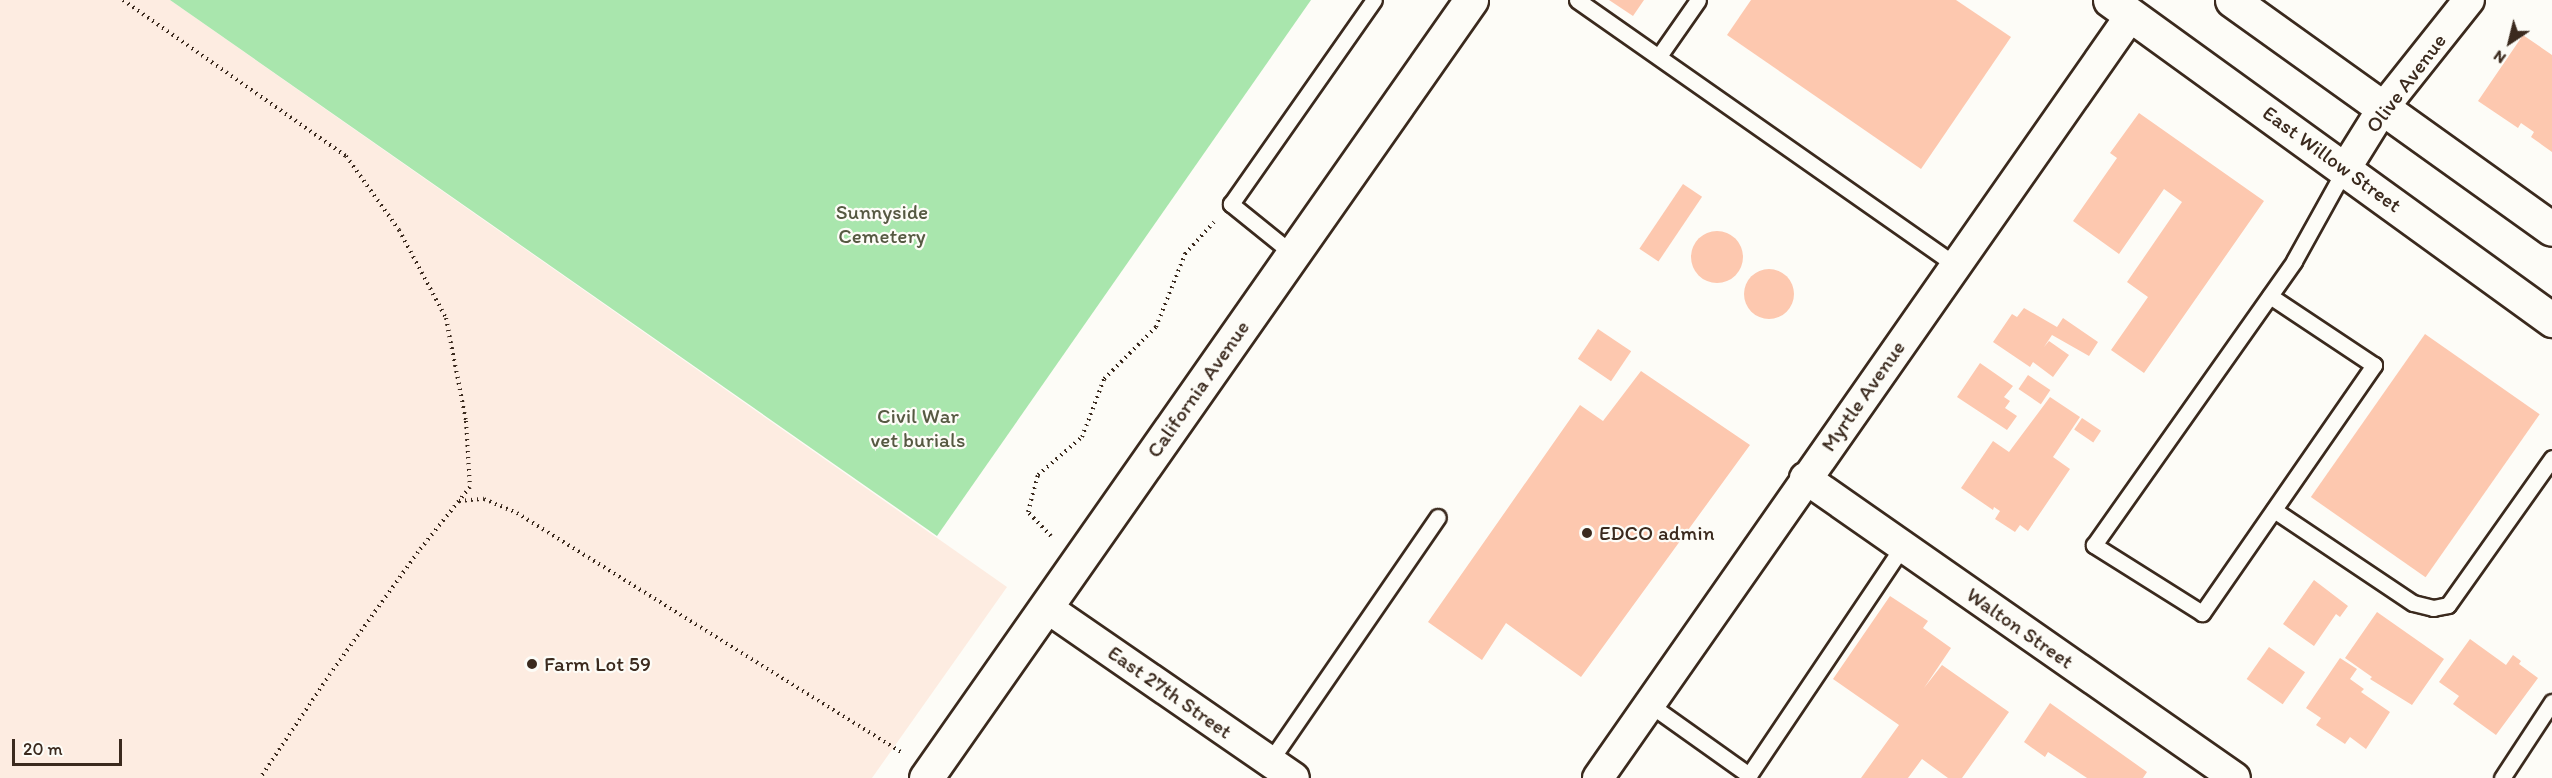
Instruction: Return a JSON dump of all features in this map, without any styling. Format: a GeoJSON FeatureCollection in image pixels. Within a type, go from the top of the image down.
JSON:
{"type":"FeatureCollection","features":[{"type":"Feature","properties":{"kind":"street","name":"California Avenue"},"geometry":{"type":"LineString","coordinates":[[928,775],[1471,0]]}},
{"type":"Feature","properties":{"kind":"street"},"geometry":{"type":"LineString","coordinates":[[2232,0],[2552,229]]}},
{"type":"Feature","properties":{"kind":"street","name":"Olive Avenue"},"geometry":{"type":"LineString","coordinates":[[2345,169],[2383,108],[2469,0]]}},
{"type":"Feature","properties":{"kind":"street","name":"East Willow Street"},"geometry":{"type":"LineString","coordinates":[[2120,7],[2552,320]]}},
{"type":"Feature","properties":{"kind":"street","name":"Myrtle Avenue"},"geometry":{"type":"LineString","coordinates":[[1598,778],[1955,265],[2120,7]]}},
{"type":"Feature","properties":{"kind":"street","name":"Walton Street"},"geometry":{"type":"LineString","coordinates":[[1805,478],[2235,778]]}},
{"type":"Feature","properties":{"kind":"street","name":"East 27th Street"},"geometry":{"type":"LineString","coordinates":[[1046,607],[1294,778]]}},
{"type":"Feature","properties":{"kind":"lane"},"geometry":{"type":"LineString","coordinates":[[1293,254],[1231,204],[1374,0]]}},
{"type":"Feature","properties":{"kind":"lane"},"geometry":{"type":"LineString","coordinates":[[1577,0],[1955,265]]}},
{"type":"Feature","properties":{"kind":"lane"},"geometry":{"type":"LineString","coordinates":[[1659,56],[1698,0]]}},
{"type":"Feature","properties":{"kind":"lane"},"geometry":{"type":"LineString","coordinates":[[2270,296],[2374,365],[2202,613],[2094,545],[2294,261],[2345,169]]}},
{"type":"Feature","properties":{"kind":"lane"},"geometry":{"type":"LineString","coordinates":[[2274,510],[2413,603],[2433,608],[2448,605],[2552,458]]}},
{"type":"Feature","properties":{"kind":"lane"},"geometry":{"type":"LineString","coordinates":[[1270,761],[1438,517]]}},
{"type":"Feature","properties":{"kind":"lane"},"geometry":{"type":"LineString","coordinates":[[1649,704],[1751,776],[1903,546]]}},
{"type":"Feature","properties":{"kind":"lane"},"geometry":{"type":"LineString","coordinates":[[2502,778],[2552,702]]}},
{"type":"Feature","properties":{"kind":"path"},"geometry":{"type":"LineString","coordinates":[[123,0],[345,156],[399,230],[446,318],[466,421],[470,487],[418,552],[330,674],[260,778]]}},
{"type":"Feature","properties":{"kind":"path"},"geometry":{"type":"LineString","coordinates":[[1051,536],[1028,512],[1038,475],[1082,437],[1104,379],[1156,327],[1185,254],[1231,204]]}},
{"type":"Feature","properties":{"kind":"path"},"geometry":{"type":"LineString","coordinates":[[458,501],[484,499],[517,513],[928,775]]}},
{"type":"Feature","properties":{"kind":"shaded area"},"geometry":{"type":"Polygon","coordinates":[[[0,0],[170,0],[1007,587],[872,778],[0,778],[0,0]]]}},
{"type":"Feature","properties":{"kind":"green space","name":"Sunnyside Cemetery"},"geometry":{"type":"Polygon","coordinates":[[[170,0],[1311,0],[937,536],[170,0]]]}},
{"type":"Feature","properties":{"kind":"building"},"geometry":{"type":"Polygon","coordinates":[[[1609,0],[1644,0],[1633,16],[1609,0]]]}},
{"type":"Feature","properties":{"kind":"building"},"geometry":{"type":"Polygon","coordinates":[[[1751,0],[1956,0],[2011,37],[1921,169],[1727,35],[1751,0]]]}},
{"type":"Feature","properties":{"kind":"building"},"geometry":{"type":"Polygon","coordinates":[[[2523,35],[2552,55],[2552,152],[2531,137],[2534,132],[2521,123],[2518,128],[2478,101],[2523,35]]]}},
{"type":"Feature","properties":{"kind":"building"},"geometry":{"type":"Polygon","coordinates":[[[2139,113],[2264,201],[2144,373],[2111,350],[2148,297],[2127,282],[2182,202],[2164,189],[2119,254],[2073,221],[2117,158],[2110,153],[2139,113]]]}},
{"type":"Feature","properties":{"kind":"building"},"geometry":{"type":"Polygon","coordinates":[[[1683,184],[1702,197],[1658,262],[1639,249],[1683,184]]]}},
{"type":"Feature","properties":{"kind":"building"},"geometry":{"type":"Polygon","coordinates":[[[1717,231],[1727,233],[1735,239],[1741,247],[1743,257],[1741,267],[1735,275],[1727,281],[1717,283],[1707,281],[1699,275],[1693,267],[1691,257],[1693,247],[1699,239],[1707,233],[1717,231]]]}},
{"type":"Feature","properties":{"kind":"building"},"geometry":{"type":"Polygon","coordinates":[[[1764,269],[1774,269],[1787,276],[1794,289],[1794,299],[1787,312],[1774,319],[1764,319],[1755,315],[1748,308],[1744,299],[1744,289],[1748,280],[1755,273],[1764,269]]]}},
{"type":"Feature","properties":{"kind":"building"},"geometry":{"type":"Polygon","coordinates":[[[2024,308],[2057,327],[2063,318],[2098,342],[2089,356],[2052,335],[2044,347],[2049,341],[2069,355],[2053,377],[2033,362],[2030,367],[1993,342],[2012,314],[2017,317],[2024,308]]]}},
{"type":"Feature","properties":{"kind":"building"},"geometry":{"type":"Polygon","coordinates":[[[1598,329],[1631,351],[1611,381],[1578,359],[1598,329]]]}},
{"type":"Feature","properties":{"kind":"building"},"geometry":{"type":"Polygon","coordinates":[[[2425,334],[2540,414],[2426,577],[2311,497],[2425,334]]]}},
{"type":"Feature","properties":{"kind":"building"},"geometry":{"type":"Polygon","coordinates":[[[1980,363],[2013,386],[2004,397],[2010,401],[2005,408],[2017,416],[2007,430],[1957,397],[1980,363]]]}},
{"type":"Feature","properties":{"kind":"building","name":"EDCO admin"},"geometry":{"type":"Polygon","coordinates":[[[1641,371],[1750,445],[1581,677],[1506,623],[1482,660],[1428,622],[1580,405],[1603,421],[1641,371]]]}},
{"type":"Feature","properties":{"kind":"building"},"geometry":{"type":"Polygon","coordinates":[[[2028,375],[2050,390],[2041,404],[2018,389],[2028,375]]]}},
{"type":"Feature","properties":{"kind":"building"},"geometry":{"type":"Polygon","coordinates":[[[2050,397],[2080,417],[2053,457],[2070,469],[2028,531],[2020,525],[2015,532],[1995,519],[2000,511],[1994,507],[1993,510],[1961,488],[1993,441],[2009,452],[2050,397]]]}},
{"type":"Feature","properties":{"kind":"building"},"geometry":{"type":"Polygon","coordinates":[[[2082,418],[2101,431],[2093,442],[2074,430],[2082,418]]]}},
{"type":"Feature","properties":{"kind":"building"},"geometry":{"type":"Polygon","coordinates":[[[2314,580],[2348,606],[2340,617],[2336,614],[2314,646],[2283,624],[2314,580]]]}},
{"type":"Feature","properties":{"kind":"building"},"geometry":{"type":"Polygon","coordinates":[[[1890,596],[1928,621],[1923,628],[1951,648],[1924,688],[1942,665],[2009,712],[1962,778],[1948,778],[1922,759],[1908,778],[1861,778],[1899,725],[1833,679],[1890,596]]]}},
{"type":"Feature","properties":{"kind":"building"},"geometry":{"type":"Polygon","coordinates":[[[2377,612],[2444,659],[2412,705],[2370,679],[2372,677],[2345,658],[2377,612]]]}},
{"type":"Feature","properties":{"kind":"building"},"geometry":{"type":"Polygon","coordinates":[[[2470,639],[2506,665],[2513,655],[2521,661],[2519,664],[2538,678],[2496,735],[2453,704],[2459,696],[2439,682],[2470,639]]]}},
{"type":"Feature","properties":{"kind":"building"},"geometry":{"type":"Polygon","coordinates":[[[2269,647],[2305,672],[2283,704],[2247,679],[2269,647]]]}},
{"type":"Feature","properties":{"kind":"building"},"geometry":{"type":"Polygon","coordinates":[[[2340,658],[2357,669],[2350,679],[2364,689],[2361,692],[2390,712],[2366,749],[2350,737],[2345,744],[2316,725],[2321,718],[2306,708],[2340,658]]]}},
{"type":"Feature","properties":{"kind":"building"},"geometry":{"type":"Polygon","coordinates":[[[2050,703],[2147,772],[2143,778],[2087,778],[2048,752],[2045,757],[2024,742],[2050,703]]]}},
{"type":"Feature","properties":{"kind":"place","name":"EDCO admin"},"geometry":{"type":"Point","coordinates":[1587,533]}},
{"type":"Feature","properties":{"kind":"place","name":"Farm Lot 59"},"geometry":{"type":"Point","coordinates":[532,664]}},
{"type":"Feature","properties":{"kind":"park label","name":"Civil War vet burials"},"geometry":{"type":"Point","coordinates":[918,428]}}]}
